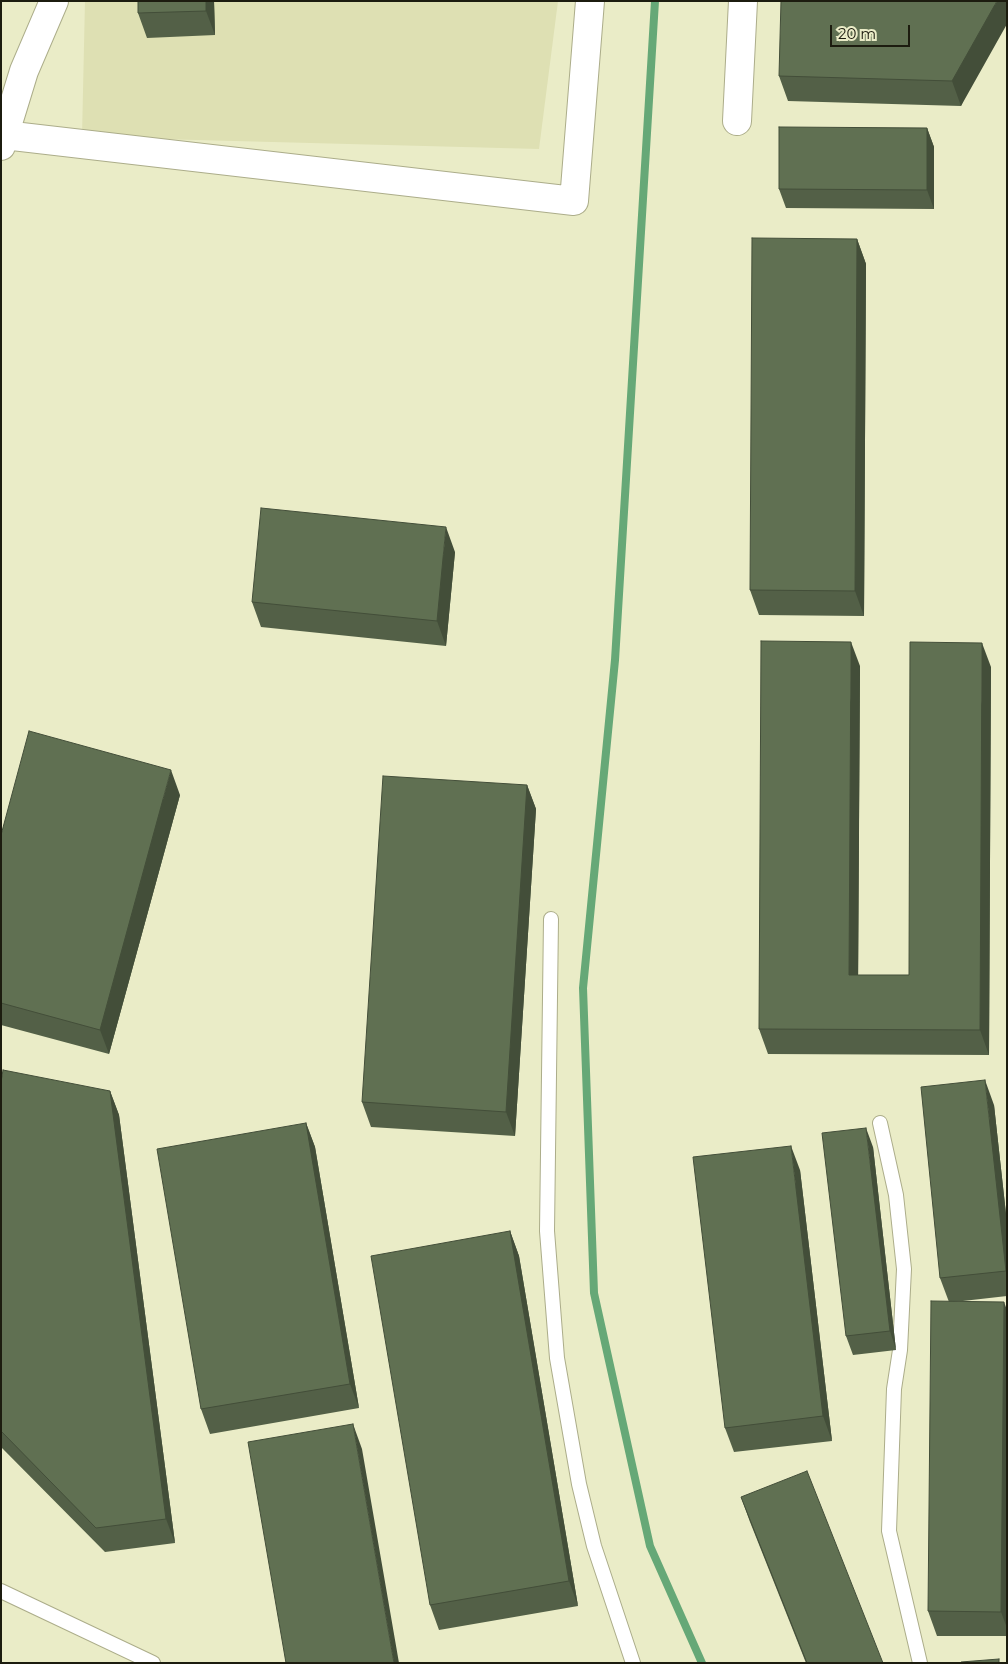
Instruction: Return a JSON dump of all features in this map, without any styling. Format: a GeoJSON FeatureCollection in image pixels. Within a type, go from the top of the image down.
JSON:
{"type":"FeatureCollection","features":[{"type":"Feature","properties":{"kind":"street"},"geometry":{"type":"LineString","coordinates":[[54,1],[24,71],[2,140],[574,201],[590,1]]}},
{"type":"Feature","properties":{"kind":"street"},"geometry":{"type":"LineString","coordinates":[[737,121],[742,1]]}},
{"type":"Feature","properties":{"kind":"lane"},"geometry":{"type":"LineString","coordinates":[[551,918],[547,1231],[557,1358],[583,1501],[612,1604],[633,1663]]}},
{"type":"Feature","properties":{"kind":"lane"},"geometry":{"type":"LineString","coordinates":[[880,1123],[896,1195],[904,1269],[900,1350],[894,1389],[890,1532],[920,1663]]}},
{"type":"Feature","properties":{"kind":"lane"},"geometry":{"type":"LineString","coordinates":[[1,1591],[153,1663]]}},
{"type":"Feature","properties":{"kind":"shaded area"},"geometry":{"type":"Polygon","coordinates":[[[85,1],[558,1],[539,149],[82,137],[85,1]]]}},
{"type":"Feature","properties":{"kind":"building"},"geometry":{"type":"Polygon","coordinates":[[[138,1],[206,1],[206,11],[138,13],[138,1]]]}},
{"type":"Feature","properties":{"kind":"building"},"geometry":{"type":"Polygon","coordinates":[[[781,1],[997,1],[952,81],[779,76],[781,1]]]}},
{"type":"Feature","properties":{"kind":"building"},"geometry":{"type":"Polygon","coordinates":[[[779,127],[927,128],[927,190],[779,189],[779,127]]]}},
{"type":"Feature","properties":{"kind":"building"},"geometry":{"type":"Polygon","coordinates":[[[752,238],[857,239],[855,591],[750,590],[752,238]]]}},
{"type":"Feature","properties":{"kind":"building"},"geometry":{"type":"Polygon","coordinates":[[[261,508],[446,527],[437,621],[252,602],[261,508]]]}},
{"type":"Feature","properties":{"kind":"building"},"geometry":{"type":"Polygon","coordinates":[[[761,641],[851,642],[849,975],[909,975],[910,642],[982,643],[980,1030],[759,1029],[761,641]]]}},
{"type":"Feature","properties":{"kind":"building"},"geometry":{"type":"Polygon","coordinates":[[[29,731],[171,770],[100,1030],[1,1003],[1,835],[29,731]]]}},
{"type":"Feature","properties":{"kind":"building"},"geometry":{"type":"Polygon","coordinates":[[[383,776],[527,785],[506,1112],[362,1102],[383,776]]]}},
{"type":"Feature","properties":{"kind":"building"},"geometry":{"type":"Polygon","coordinates":[[[3,1070],[110,1091],[166,1519],[96,1528],[1,1431],[1,1082],[3,1070]]]}},
{"type":"Feature","properties":{"kind":"building"},"geometry":{"type":"Polygon","coordinates":[[[985,1080],[1006,1271],[940,1278],[921,1087],[985,1080]]]}},
{"type":"Feature","properties":{"kind":"building"},"geometry":{"type":"Polygon","coordinates":[[[306,1123],[350,1384],[201,1409],[157,1149],[306,1123]]]}},
{"type":"Feature","properties":{"kind":"building"},"geometry":{"type":"Polygon","coordinates":[[[866,1128],[890,1331],[846,1336],[822,1133],[866,1128]]]}},
{"type":"Feature","properties":{"kind":"building"},"geometry":{"type":"Polygon","coordinates":[[[791,1146],[823,1416],[725,1428],[693,1157],[791,1146]]]}},
{"type":"Feature","properties":{"kind":"building"},"geometry":{"type":"Polygon","coordinates":[[[510,1231],[569,1581],[430,1605],[371,1256],[510,1231]]]}},
{"type":"Feature","properties":{"kind":"building"},"geometry":{"type":"Polygon","coordinates":[[[931,1301],[1004,1302],[1001,1612],[928,1611],[931,1301]]]}},
{"type":"Feature","properties":{"kind":"building"},"geometry":{"type":"Polygon","coordinates":[[[353,1424],[394,1663],[286,1663],[248,1442],[353,1424]]]}},
{"type":"Feature","properties":{"kind":"building"},"geometry":{"type":"Polygon","coordinates":[[[807,1471],[883,1663],[807,1663],[741,1497],[807,1471]]]}},
{"type":"Feature","properties":{"kind":"building"},"geometry":{"type":"Polygon","coordinates":[[[999,1659],[999,1663],[961,1663],[961,1662],[999,1659]]]}},
{"type":"Feature","properties":{"kind":"waterway"},"geometry":{"type":"LineString","coordinates":[[655,1],[615,660],[583,988],[594,1293],[650,1546],[702,1663]]}}]}
